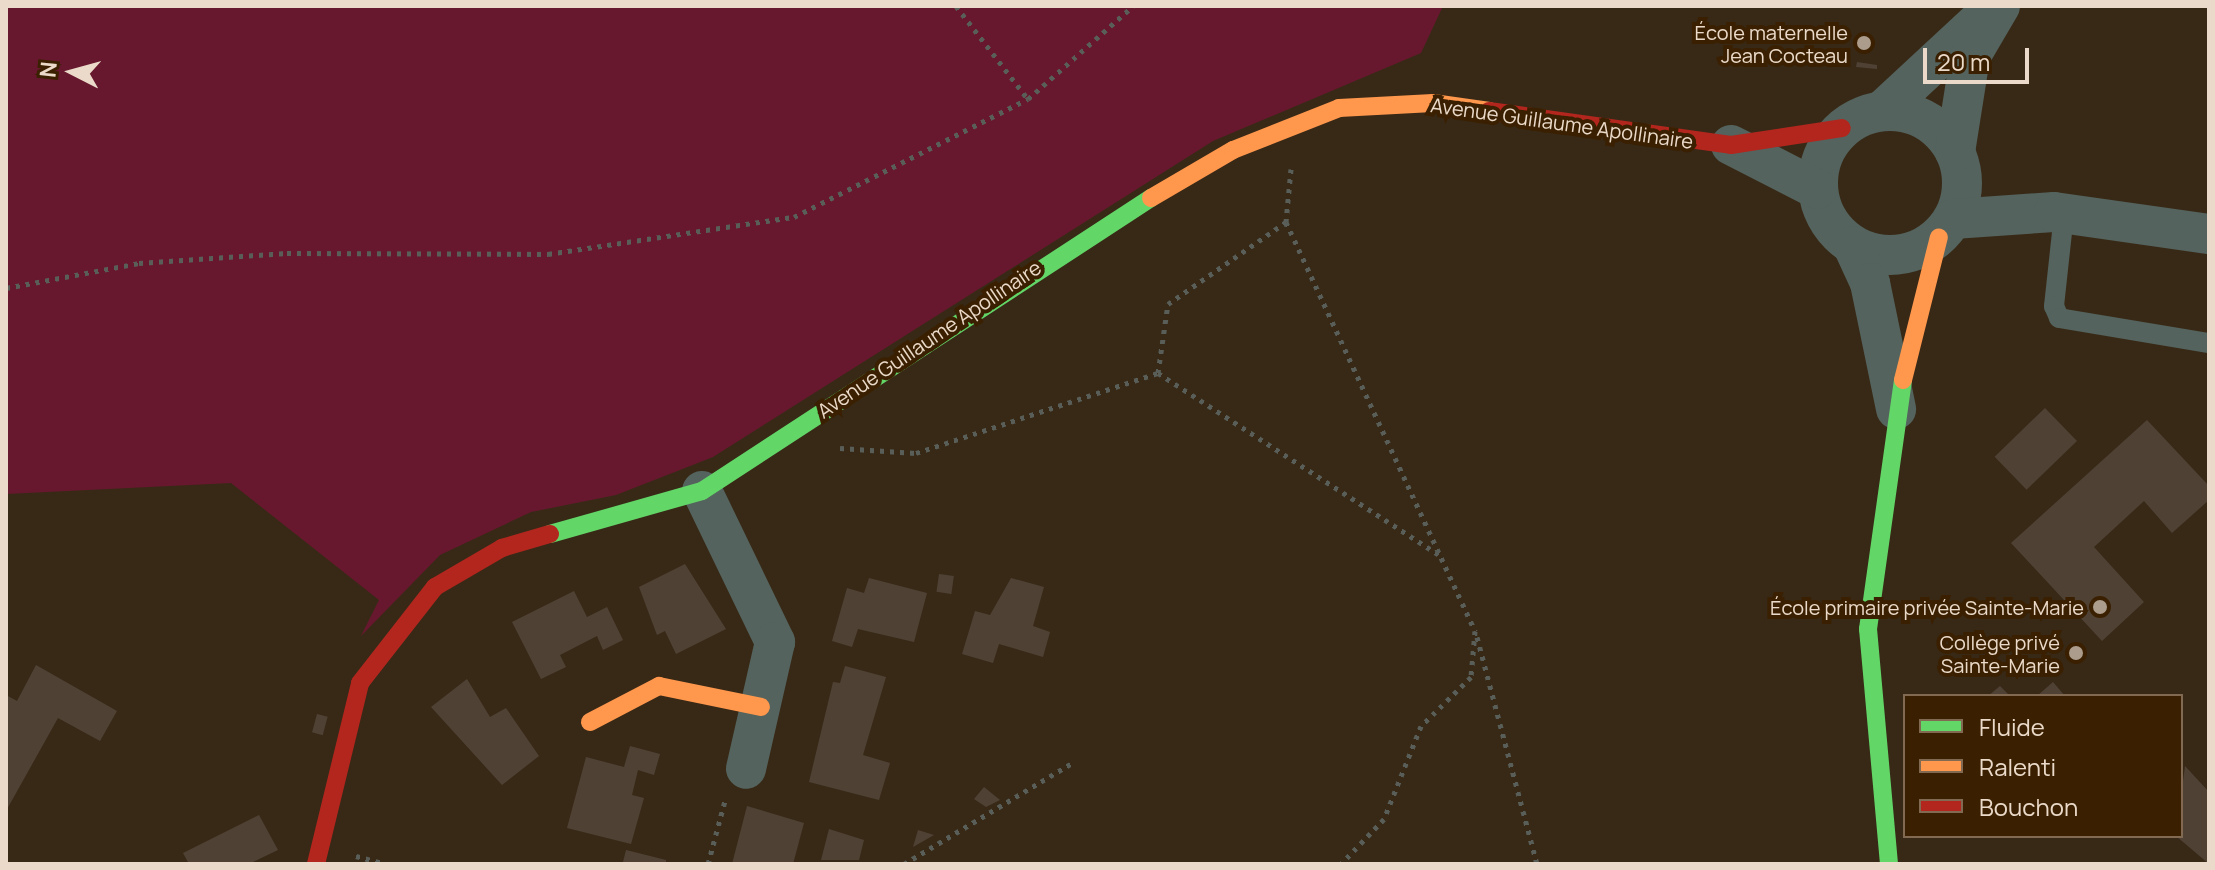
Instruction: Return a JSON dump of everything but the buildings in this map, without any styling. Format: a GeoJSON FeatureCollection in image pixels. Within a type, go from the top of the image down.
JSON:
{"type":"FeatureCollection","features":[{"type":"Feature","properties":{"kind":"street"},"geometry":{"type":"LineString","coordinates":[[1896,409],[1870,283],[1853,246],[1822,212],[1817,189],[1819,166],[1842,128],[1882,111],[1998,6]]}},
{"type":"Feature","properties":{"kind":"street"},"geometry":{"type":"LineString","coordinates":[[1889,864],[1867,662],[1876,532],[1896,409],[1946,228],[1959,163],[1970,57],[1998,6]]}},
{"type":"Feature","properties":{"kind":"street","name":"Avenue Guillaume Apollinaire"},"geometry":{"type":"LineString","coordinates":[[316,864],[360,683],[435,587],[502,548],[702,491],[1047,260],[1233,150],[1339,108],[1433,103],[1731,145],[1842,128]]}},
{"type":"Feature","properties":{"kind":"street"},"geometry":{"type":"LineString","coordinates":[[1882,111],[1924,119],[1959,163],[2059,213]]}},
{"type":"Feature","properties":{"kind":"street","name":"Avenue Guillaume Apollinaire"},"geometry":{"type":"LineString","coordinates":[[1731,145],[1817,189]]}},
{"type":"Feature","properties":{"kind":"street"},"geometry":{"type":"LineString","coordinates":[[1853,246],[1899,255],[1946,228],[2059,213],[2209,234]]}},
{"type":"Feature","properties":{"kind":"street"},"geometry":{"type":"LineString","coordinates":[[702,491],[775,642],[746,769]]}},
{"type":"Feature","properties":{"kind":"street"},"geometry":{"type":"LineString","coordinates":[[590,722],[659,686],[761,707]]}},
{"type":"Feature","properties":{"kind":"lane"},"geometry":{"type":"LineString","coordinates":[[2059,213],[2054,306],[2059,318],[2209,343]]}},
{"type":"Feature","properties":{"kind":"path"},"geometry":{"type":"LineString","coordinates":[[956,6],[1028,99]]}},
{"type":"Feature","properties":{"kind":"path"},"geometry":{"type":"LineString","coordinates":[[6,288],[139,263],[287,253],[548,254],[794,217],[1028,99],[1133,6]]}},
{"type":"Feature","properties":{"kind":"path"},"geometry":{"type":"LineString","coordinates":[[1295,125],[1286,222],[1475,631],[1537,864]]}},
{"type":"Feature","properties":{"kind":"path"},"geometry":{"type":"LineString","coordinates":[[1158,373],[1168,304],[1286,222]]}},
{"type":"Feature","properties":{"kind":"path"},"geometry":{"type":"LineString","coordinates":[[833,451],[916,453],[1158,373]]}},
{"type":"Feature","properties":{"kind":"path"},"geometry":{"type":"LineString","coordinates":[[1158,373],[1442,557]]}},
{"type":"Feature","properties":{"kind":"path"},"geometry":{"type":"LineString","coordinates":[[1341,864],[1384,819],[1421,726],[1471,677],[1475,631]]}},
{"type":"Feature","properties":{"kind":"path"},"geometry":{"type":"LineString","coordinates":[[904,864],[1072,763]]}},
{"type":"Feature","properties":{"kind":"path"},"geometry":{"type":"LineString","coordinates":[[708,864],[731,778],[746,769]]}},
{"type":"Feature","properties":{"kind":"shaded area"},"geometry":{"type":"Polygon","coordinates":[[[6,6],[1443,6],[1421,53],[1213,141],[713,457],[616,495],[531,512],[440,555],[361,636],[379,600],[231,483],[6,494],[6,6]]]}},
{"type":"Feature","properties":{"kind":"traffic: fast"},"geometry":{"type":"LineString","coordinates":[[550,534],[702,491],[1151,198]]}},
{"type":"Feature","properties":{"kind":"traffic: fast"},"geometry":{"type":"LineString","coordinates":[[1889,864],[1868,629],[1903,380]]}},
{"type":"Feature","properties":{"kind":"traffic: slow"},"geometry":{"type":"LineString","coordinates":[[1151,198],[1233,150],[1339,108],[1433,103],[1489,111]]}},
{"type":"Feature","properties":{"kind":"traffic: slow"},"geometry":{"type":"LineString","coordinates":[[1903,380],[1939,237]]}},
{"type":"Feature","properties":{"kind":"traffic: slow"},"geometry":{"type":"LineString","coordinates":[[590,722],[659,686],[761,707]]}},
{"type":"Feature","properties":{"kind":"traffic: jam"},"geometry":{"type":"LineString","coordinates":[[1489,111],[1731,145],[1842,128]]}},
{"type":"Feature","properties":{"kind":"traffic: jam"},"geometry":{"type":"LineString","coordinates":[[316,864],[360,683],[435,587],[502,548],[550,534]]}},
{"type":"Feature","properties":{"kind":"place","name":"École maternelle Jean Cocteau"},"geometry":{"type":"Point","coordinates":[1864,43]}},
{"type":"Feature","properties":{"kind":"place","name":"École primaire privée Sainte-Marie"},"geometry":{"type":"Point","coordinates":[2100,607]}},
{"type":"Feature","properties":{"kind":"place","name":"Collège privé Sainte-Marie"},"geometry":{"type":"Point","coordinates":[2076,653]}}]}
